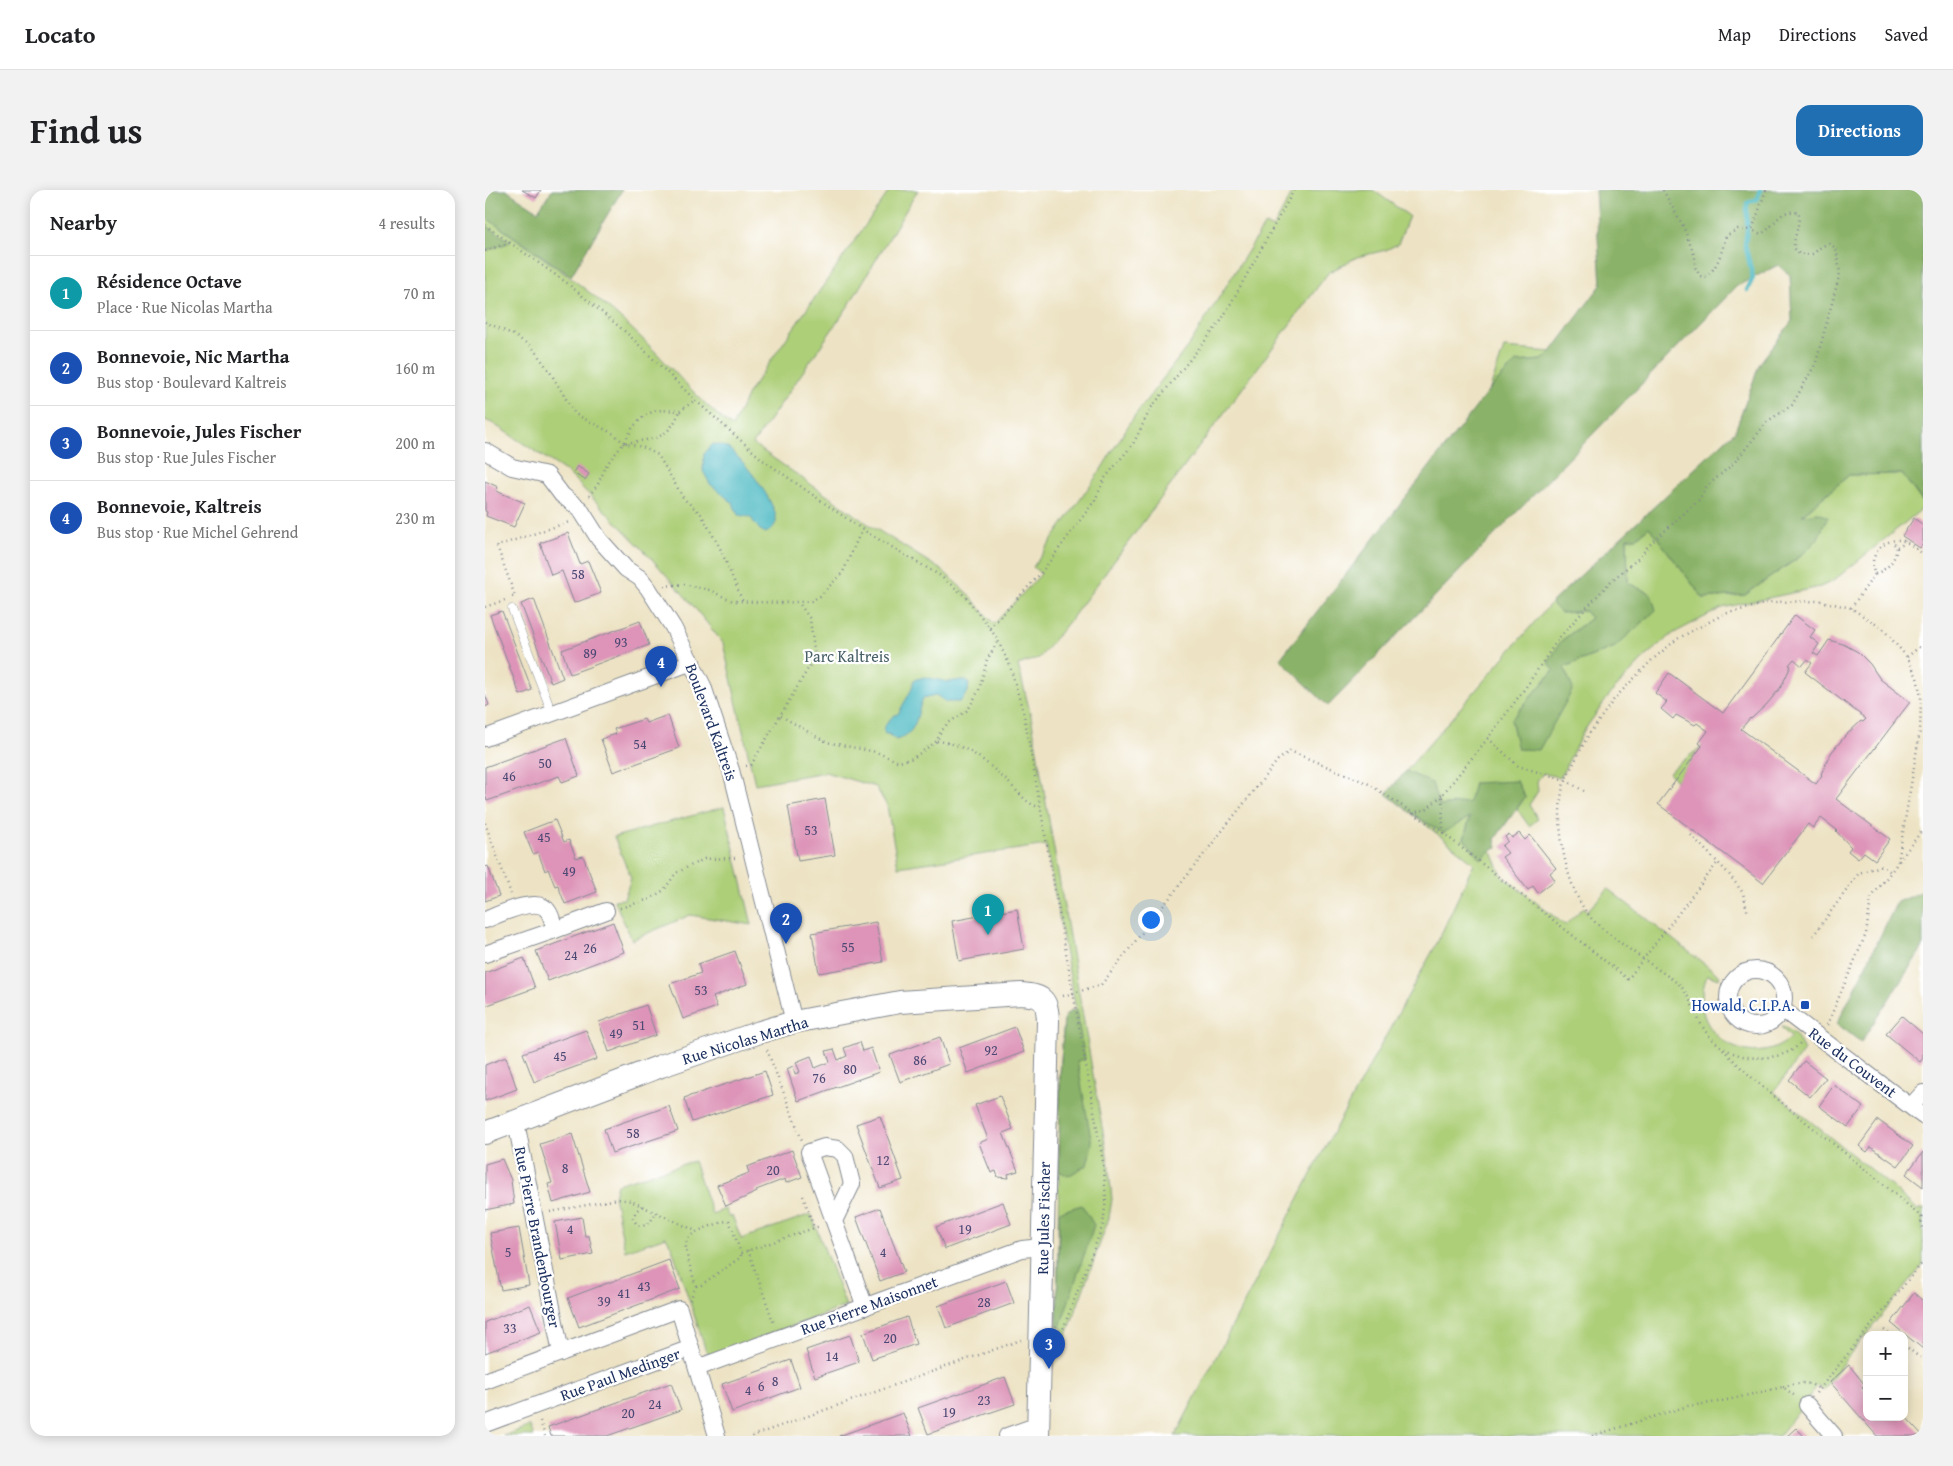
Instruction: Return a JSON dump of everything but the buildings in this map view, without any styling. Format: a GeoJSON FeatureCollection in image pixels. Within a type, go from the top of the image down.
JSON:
{"type":"FeatureCollection","features":[{"type":"Feature","properties":{"kind":"street","name":"Boulevard Kaltreis"},"geometry":{"type":"LineString","coordinates":[[485,451],[512,467],[547,474],[562,495],[580,509],[599,539],[626,569],[640,578],[648,588],[673,627],[692,662],[703,686],[731,770],[794,1022]]}},
{"type":"Feature","properties":{"kind":"street"},"geometry":{"type":"LineString","coordinates":[[485,738],[692,662]]}},
{"type":"Feature","properties":{"kind":"street"},"geometry":{"type":"LineString","coordinates":[[485,920],[517,908],[533,904],[541,905],[548,910],[555,930]]}},
{"type":"Feature","properties":{"kind":"street"},"geometry":{"type":"LineString","coordinates":[[485,954],[606,911]]}},
{"type":"Feature","properties":{"kind":"street","name":"Rue Nicolas Martha"},"geometry":{"type":"LineString","coordinates":[[485,1133],[661,1066],[794,1022],[899,1002],[928,999],[1021,994],[1036,995],[1044,1000]]}},
{"type":"Feature","properties":{"kind":"street","name":"Rue Jules Fischer"},"geometry":{"type":"LineString","coordinates":[[1038,1431],[1048,1021],[1044,1000]]}},
{"type":"Feature","properties":{"kind":"street","name":"Rue du Couvent"},"geometry":{"type":"LineString","coordinates":[[1782,1009],[1917,1111]]}},
{"type":"Feature","properties":{"kind":"street"},"geometry":{"type":"LineString","coordinates":[[1917,1111],[1923,1093]]}},
{"type":"Feature","properties":{"kind":"street","name":"Rue Pierre Brandenbourger"},"geometry":{"type":"LineString","coordinates":[[515,1122],[561,1353]]}},
{"type":"Feature","properties":{"kind":"street"},"geometry":{"type":"LineString","coordinates":[[834,1221],[852,1184],[845,1156],[838,1149],[824,1147],[809,1152],[865,1307]]}},
{"type":"Feature","properties":{"kind":"street","name":"Rue Pierre Maisonnet"},"geometry":{"type":"LineString","coordinates":[[697,1368],[1021,1249],[1042,1247]]}},
{"type":"Feature","properties":{"kind":"street"},"geometry":{"type":"LineString","coordinates":[[485,1381],[679,1309]]}},
{"type":"Feature","properties":{"kind":"street","name":"Rue Paul Medinger"},"geometry":{"type":"LineString","coordinates":[[485,1424],[691,1348],[679,1309]]}},
{"type":"Feature","properties":{"kind":"street"},"geometry":{"type":"LineString","coordinates":[[691,1348],[717,1436]]}},
{"type":"Feature","properties":{"kind":"street"},"geometry":{"type":"LineString","coordinates":[[1807,1405],[1834,1436]]}},
{"type":"Feature","properties":{"kind":"street"},"geometry":{"type":"LineString","coordinates":[[1007,1436],[1038,1431]]}},
{"type":"Feature","properties":{"kind":"lane"},"geometry":{"type":"LineString","coordinates":[[512,609],[553,713]]}},
{"type":"Feature","properties":{"kind":"path"},"geometry":{"type":"LineString","coordinates":[[990,628],[1041,573],[1095,500],[1105,478],[1133,444],[1151,408],[1221,321],[1294,190]]}},
{"type":"Feature","properties":{"kind":"path"},"geometry":{"type":"LineString","coordinates":[[1411,813],[1427,809],[1442,795],[1526,687],[1558,639],[1611,581],[1700,499],[1706,487],[1734,463],[1768,421],[1792,405],[1816,363],[1840,272],[1836,248],[1829,244],[1822,246],[1813,254],[1800,255],[1794,248],[1795,236],[1800,222],[1799,213],[1792,211],[1782,214],[1770,229],[1761,234],[1752,230],[1738,229],[1726,236],[1721,254],[1711,273],[1705,277],[1700,276],[1695,267],[1695,257],[1683,226],[1663,190]]}},
{"type":"Feature","properties":{"kind":"path"},"geometry":{"type":"LineString","coordinates":[[1752,230],[1766,190]]}},
{"type":"Feature","properties":{"kind":"path"},"geometry":{"type":"LineString","coordinates":[[485,225],[567,284],[628,334],[695,400],[763,460],[863,530],[939,575],[965,596],[990,628],[1010,666],[1024,715],[1103,1162],[1106,1199],[1103,1225],[1063,1329],[752,1436]]}},
{"type":"Feature","properties":{"kind":"path"},"geometry":{"type":"LineString","coordinates":[[485,251],[511,242]]}},
{"type":"Feature","properties":{"kind":"path"},"geometry":{"type":"LineString","coordinates":[[485,322],[512,334],[532,347],[550,372],[575,414],[614,434],[624,443],[642,447],[658,455],[684,498],[701,514],[720,548],[743,602]]}},
{"type":"Feature","properties":{"kind":"path"},"geometry":{"type":"LineString","coordinates":[[624,443],[659,437],[673,426],[680,411],[695,400]]}},
{"type":"Feature","properties":{"kind":"path"},"geometry":{"type":"LineString","coordinates":[[485,608],[515,596],[497,546],[569,522],[597,484],[607,464],[624,443],[633,427],[655,410],[680,411]]}},
{"type":"Feature","properties":{"kind":"path"},"geometry":{"type":"LineString","coordinates":[[648,588],[684,584],[709,590],[733,601],[799,603],[811,601],[820,596],[843,572],[863,530]]}},
{"type":"Feature","properties":{"kind":"path"},"geometry":{"type":"LineString","coordinates":[[1875,574],[1872,569],[1873,557],[1881,546],[1898,540],[1905,542],[1923,554]]}},
{"type":"Feature","properties":{"kind":"path"},"geometry":{"type":"LineString","coordinates":[[1892,542],[1897,546]]}},
{"type":"Feature","properties":{"kind":"path"},"geometry":{"type":"LineString","coordinates":[[1897,546],[1901,546],[1905,542]]}},
{"type":"Feature","properties":{"kind":"path"},"geometry":{"type":"LineString","coordinates":[[1851,608],[1875,574],[1883,571],[1891,564],[1896,555],[1897,546]]}},
{"type":"Feature","properties":{"kind":"path"},"geometry":{"type":"LineString","coordinates":[[1898,862],[1920,730],[1921,697],[1917,677],[1907,657],[1883,629],[1851,608],[1821,601],[1772,602],[1725,614],[1677,639],[1615,698],[1589,734],[1565,780],[1561,797],[1561,833],[1565,862],[1584,907],[1596,923],[1680,985],[1705,1030],[1739,1067],[1890,1189],[1922,1218],[1923,1228]]}},
{"type":"Feature","properties":{"kind":"path"},"geometry":{"type":"LineString","coordinates":[[731,770],[751,765],[815,657],[810,619],[799,603]]}},
{"type":"Feature","properties":{"kind":"path"},"geometry":{"type":"LineString","coordinates":[[781,716],[826,742],[876,752],[899,762],[913,758],[937,741],[947,724],[968,710],[979,690],[987,660],[998,642]]}},
{"type":"Feature","properties":{"kind":"path"},"geometry":{"type":"LineString","coordinates":[[1907,657],[1923,644]]}},
{"type":"Feature","properties":{"kind":"path"},"geometry":{"type":"LineString","coordinates":[[1920,730],[1923,736]]}},
{"type":"Feature","properties":{"kind":"path"},"geometry":{"type":"LineString","coordinates":[[1488,738],[1518,766],[1565,780],[1584,791]]}},
{"type":"Feature","properties":{"kind":"path"},"geometry":{"type":"LineString","coordinates":[[937,741],[968,749],[990,765],[1030,804],[1039,807]]}},
{"type":"Feature","properties":{"kind":"path"},"geometry":{"type":"LineString","coordinates":[[1073,994],[1101,985],[1278,760],[1290,750],[1369,784],[1443,833],[1628,978],[1718,862]]}},
{"type":"Feature","properties":{"kind":"path"},"geometry":{"type":"LineString","coordinates":[[1442,795],[1443,833]]}},
{"type":"Feature","properties":{"kind":"path"},"geometry":{"type":"LineString","coordinates":[[485,823],[517,908]]}},
{"type":"Feature","properties":{"kind":"path"},"geometry":{"type":"LineString","coordinates":[[1721,1047],[1739,1056],[1760,1059],[1780,1056],[1816,1034],[1866,934],[1871,898],[1923,828]]}},
{"type":"Feature","properties":{"kind":"path"},"geometry":{"type":"LineString","coordinates":[[1691,835],[1718,862],[1743,893],[1747,914]]}},
{"type":"Feature","properties":{"kind":"path"},"geometry":{"type":"LineString","coordinates":[[606,911],[650,899],[664,890],[676,873],[704,859],[753,859]]}},
{"type":"Feature","properties":{"kind":"path"},"geometry":{"type":"LineString","coordinates":[[1813,936],[1859,873],[1881,866],[1891,872]]}},
{"type":"Feature","properties":{"kind":"path"},"geometry":{"type":"LineString","coordinates":[[760,1032],[801,1138],[809,1152]]}},
{"type":"Feature","properties":{"kind":"path"},"geometry":{"type":"LineString","coordinates":[[803,1196],[814,1228]]}},
{"type":"Feature","properties":{"kind":"path"},"geometry":{"type":"LineString","coordinates":[[534,1215],[618,1199],[631,1201],[696,1231]]}},
{"type":"Feature","properties":{"kind":"path"},"geometry":{"type":"LineString","coordinates":[[642,1206],[635,1211],[633,1218],[637,1225],[643,1227],[649,1224],[656,1212]]}},
{"type":"Feature","properties":{"kind":"path"},"geometry":{"type":"LineString","coordinates":[[679,1309],[692,1298],[696,1286],[685,1248],[686,1240],[696,1231],[729,1220],[741,1257],[701,1285],[696,1286]]}},
{"type":"Feature","properties":{"kind":"path"},"geometry":{"type":"LineString","coordinates":[[741,1253],[834,1221]]}},
{"type":"Feature","properties":{"kind":"path"},"geometry":{"type":"LineString","coordinates":[[748,1250],[779,1338]]}},
{"type":"Feature","properties":{"kind":"path"},"geometry":{"type":"LineString","coordinates":[[1783,1387],[1807,1405],[1923,1262]]}},
{"type":"Feature","properties":{"kind":"path"},"geometry":{"type":"LineString","coordinates":[[1908,1348],[1923,1360]]}},
{"type":"Feature","properties":{"kind":"path"},"geometry":{"type":"LineString","coordinates":[[1592,1436],[1689,1406],[1718,1402],[1799,1383],[1809,1383],[1819,1389]]}},
{"type":"Feature","properties":{"kind":"green space"},"geometry":{"type":"Polygon","coordinates":[[[485,190],[506,190],[538,211],[552,190],[622,190],[571,276],[485,217],[485,190]]]}},
{"type":"Feature","properties":{"kind":"green space","name":"Parc Kaltreis"},"geometry":{"type":"Polygon","coordinates":[[[890,190],[918,190],[849,305],[753,444],[865,522],[943,571],[968,594],[994,624],[1041,574],[1033,567],[1098,474],[1135,415],[1191,342],[1265,224],[1273,228],[1294,190],[1373,190],[1409,216],[1398,244],[1386,250],[1357,257],[1328,273],[1072,618],[1039,658],[1018,665],[1031,716],[1108,1161],[1112,1199],[1109,1218],[1064,1343],[1060,1341],[1063,1329],[1057,1326],[1060,1075],[1064,1018],[1070,1011],[1076,1010],[1046,845],[898,867],[887,806],[876,787],[825,772],[755,784],[723,643],[652,559],[567,472],[485,420],[485,251],[510,242],[485,225],[485,217],[560,270],[614,313],[644,340],[718,416],[732,427],[749,392],[890,190]]]}},
{"type":"Feature","properties":{"kind":"green space"},"geometry":{"type":"Polygon","coordinates":[[[1595,190],[1923,190],[1923,502],[1902,474],[1849,475],[1802,515],[1819,513],[1828,517],[1817,540],[1802,555],[1745,595],[1703,598],[1649,527],[1636,538],[1627,538],[1628,583],[1651,594],[1656,610],[1615,647],[1564,667],[1573,689],[1539,750],[1518,749],[1511,720],[1554,670],[1548,663],[1561,641],[1591,618],[1585,611],[1561,613],[1551,603],[1735,431],[1760,363],[1792,321],[1790,275],[1778,265],[1737,286],[1328,706],[1280,659],[1490,389],[1516,362],[1542,360],[1551,352],[1601,285],[1595,190]]]}},
{"type":"Feature","properties":{"kind":"green space"},"geometry":{"type":"Polygon","coordinates":[[[485,225],[511,242],[485,251],[485,225]]]}},
{"type":"Feature","properties":{"kind":"green space"},"geometry":{"type":"Polygon","coordinates":[[[1504,348],[1551,352],[1543,360],[1516,362],[1490,389],[1504,348]]]}},
{"type":"Feature","properties":{"kind":"green space"},"geometry":{"type":"Polygon","coordinates":[[[1902,474],[1923,503],[1923,508],[1833,581],[1820,587],[1722,608],[1674,633],[1648,654],[1611,693],[1583,732],[1560,778],[1543,773],[1537,781],[1538,791],[1529,805],[1538,819],[1529,826],[1517,809],[1525,797],[1439,806],[1406,771],[1551,603],[1561,613],[1585,611],[1591,618],[1561,641],[1554,670],[1511,720],[1564,667],[1615,647],[1651,594],[1628,583],[1627,538],[1636,538],[1649,527],[1703,598],[1745,595],[1801,556],[1801,516],[1849,475],[1902,474]]]}},
{"type":"Feature","properties":{"kind":"green space"},"geometry":{"type":"Polygon","coordinates":[[[1702,746],[1676,781],[1669,772],[1702,746]]]}},
{"type":"Feature","properties":{"kind":"green space"},"geometry":{"type":"Polygon","coordinates":[[[1406,771],[1432,783],[1439,806],[1469,802],[1474,783],[1517,781],[1525,797],[1495,839],[1497,848],[1491,850],[1481,859],[1464,839],[1470,817],[1443,833],[1411,813],[1386,794],[1406,771]]]}},
{"type":"Feature","properties":{"kind":"green space"},"geometry":{"type":"Polygon","coordinates":[[[724,807],[752,925],[690,915],[632,940],[614,900],[624,899],[631,878],[614,837],[724,807]]]}},
{"type":"Feature","properties":{"kind":"green space"},"geometry":{"type":"Polygon","coordinates":[[[1411,813],[1443,833],[1470,816],[1464,839],[1481,859],[1491,850],[1502,876],[1565,925],[1584,907],[1587,911],[1608,889],[1720,976],[1719,979],[1707,975],[1702,1005],[1704,1016],[1709,1025],[1723,1041],[1742,1050],[1753,1052],[1775,1048],[1791,1038],[1781,1027],[1796,1035],[1804,1050],[1774,1092],[1892,1187],[1917,1210],[1923,1209],[1923,1265],[1869,1331],[1863,1331],[1863,1338],[1823,1390],[1818,1385],[1779,1436],[1175,1436],[1331,1136],[1437,943],[1474,863],[1411,813]]]}},
{"type":"Feature","properties":{"kind":"green space"},"geometry":{"type":"Polygon","coordinates":[[[1923,891],[1923,947],[1861,1042],[1837,1024],[1897,902],[1923,891]]]}},
{"type":"Feature","properties":{"kind":"green space"},"geometry":{"type":"Polygon","coordinates":[[[1076,1010],[1085,1059],[1077,1061],[1092,1144],[1087,1165],[1068,1176],[1059,1171],[1060,1075],[1064,1018],[1070,1011],[1076,1010]]]}},
{"type":"Feature","properties":{"kind":"green space"},"geometry":{"type":"Polygon","coordinates":[[[694,1161],[712,1214],[725,1209],[729,1217],[732,1215],[741,1239],[811,1214],[846,1306],[713,1355],[706,1351],[672,1248],[666,1237],[625,1251],[614,1196],[617,1184],[694,1161]]]}},
{"type":"Feature","properties":{"kind":"green space"},"geometry":{"type":"Polygon","coordinates":[[[1082,1205],[1094,1225],[1060,1327],[1057,1326],[1059,1212],[1082,1205]]]}},
{"type":"Feature","properties":{"kind":"green space"},"geometry":{"type":"Polygon","coordinates":[[[530,1426],[534,1436],[504,1436],[530,1426]]]}},
{"type":"Feature","properties":{"kind":"water"},"geometry":{"type":"Polygon","coordinates":[[[713,444],[724,446],[731,450],[748,468],[765,492],[775,514],[776,522],[768,532],[760,530],[750,517],[738,515],[733,503],[710,484],[703,471],[704,454],[713,444]]]}},
{"type":"Feature","properties":{"kind":"water"},"geometry":{"type":"Polygon","coordinates":[[[924,677],[948,682],[962,680],[969,682],[968,692],[960,702],[946,702],[936,695],[923,698],[913,728],[909,733],[896,740],[889,734],[885,734],[883,728],[892,717],[899,713],[910,693],[914,680],[924,677]]]}},
{"type":"Feature","properties":{"kind":"waterway"},"geometry":{"type":"LineString","coordinates":[[1747,290],[1753,278],[1745,244],[1747,203],[1757,199],[1760,190]]}},
{"type":"Feature","properties":{"kind":"place","name":"Bonnevoie, Kaltreis"},"geometry":{"type":"Point","coordinates":[661,687]}},
{"type":"Feature","properties":{"kind":"place","name":"Résidence Octave"},"geometry":{"type":"Point","coordinates":[988,935]}},
{"type":"Feature","properties":{"kind":"place","name":"Bonnevoie, Nic Martha"},"geometry":{"type":"Point","coordinates":[786,944]}},
{"type":"Feature","properties":{"kind":"place","name":"Howald, C.I.P.A."},"geometry":{"type":"Point","coordinates":[1805,1005]}},
{"type":"Feature","properties":{"kind":"place","name":"Bonnevoie, Jules Fischer"},"geometry":{"type":"Point","coordinates":[1049,1369]}}]}
